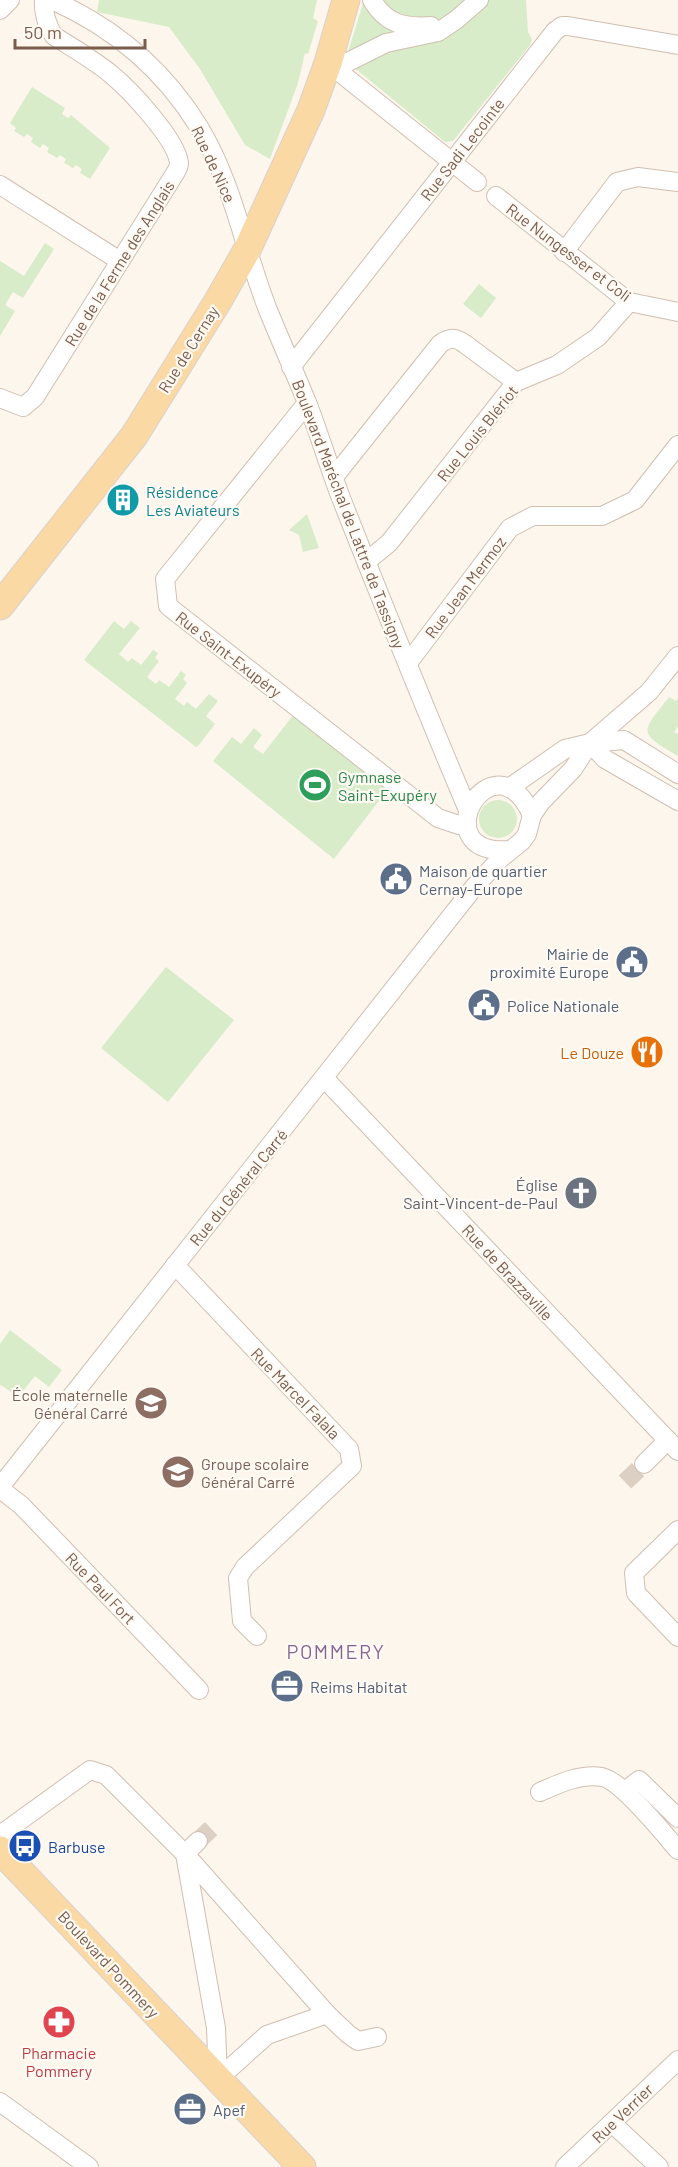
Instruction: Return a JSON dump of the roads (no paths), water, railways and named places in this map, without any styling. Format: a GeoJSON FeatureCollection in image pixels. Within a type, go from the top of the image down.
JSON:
{"type":"FeatureCollection","features":[{"type":"Feature","properties":{"kind":"main road","name":"Rue de Cernay"},"geometry":{"type":"LineString","coordinates":[[0,606],[134,436],[247,250],[311,110],[328,63],[346,0]]}},
{"type":"Feature","properties":{"kind":"main road","name":"Boulevard Pommery"},"geometry":{"type":"LineString","coordinates":[[0,1850],[302,2167]]}},
{"type":"Feature","properties":{"kind":"street"},"geometry":{"type":"LineString","coordinates":[[0,10],[10,0]]}},
{"type":"Feature","properties":{"kind":"street","name":"Rue de la Ferme des Anglais"},"geometry":{"type":"LineString","coordinates":[[0,398],[23,407],[35,397],[178,169],[179,163],[174,148],[158,124],[132,94],[112,75],[54,36],[48,26],[44,0]]}},
{"type":"Feature","properties":{"kind":"street","name":"Rue de Nice"},"geometry":{"type":"LineString","coordinates":[[52,0],[88,18],[126,43],[186,108],[199,127],[221,171],[247,250]]}},
{"type":"Feature","properties":{"kind":"street"},"geometry":{"type":"LineString","coordinates":[[372,0],[385,17],[399,24],[413,27],[430,26],[456,20]]}},
{"type":"Feature","properties":{"kind":"street"},"geometry":{"type":"LineString","coordinates":[[328,63],[348,62],[386,44],[438,32],[479,0]]}},
{"type":"Feature","properties":{"kind":"street","name":"Rue Sadi Lecointe"},"geometry":{"type":"LineString","coordinates":[[291,367],[548,38],[562,26],[678,45]]}},
{"type":"Feature","properties":{"kind":"street"},"geometry":{"type":"LineString","coordinates":[[328,63],[477,182]]}},
{"type":"Feature","properties":{"kind":"street"},"geometry":{"type":"LineString","coordinates":[[564,252],[616,182],[638,177],[678,182]]}},
{"type":"Feature","properties":{"kind":"street"},"geometry":{"type":"LineString","coordinates":[[0,184],[120,261]]}},
{"type":"Feature","properties":{"kind":"street","name":"Rue Nungesser et Coli"},"geometry":{"type":"LineString","coordinates":[[496,196],[629,302],[678,312]]}},
{"type":"Feature","properties":{"kind":"street","name":"Boulevard Maréchal de Lattre de Tassigny"},"geometry":{"type":"LineString","coordinates":[[247,250],[264,299],[307,403],[333,477],[455,776],[467,817]]}},
{"type":"Feature","properties":{"kind":"street","name":"Rue Louis Blériot"},"geometry":{"type":"LineString","coordinates":[[367,561],[389,543],[516,382],[557,365],[598,337],[629,302]]}},
{"type":"Feature","properties":{"kind":"street"},"geometry":{"type":"LineString","coordinates":[[333,477],[440,344],[448,339],[456,338],[516,382]]}},
{"type":"Feature","properties":{"kind":"street","name":"Rue Saint-Exupéry"},"geometry":{"type":"LineString","coordinates":[[307,403],[165,579],[168,606],[438,818],[459,825],[467,817]]}},
{"type":"Feature","properties":{"kind":"street","name":"Rue Jean Mermoz"},"geometry":{"type":"LineString","coordinates":[[408,663],[510,528],[533,516],[602,516],[635,500],[678,445]]}},
{"type":"Feature","properties":{"kind":"street"},"geometry":{"type":"LineString","coordinates":[[532,815],[522,796],[509,788],[492,788],[472,801],[467,817],[473,838],[489,850],[510,850],[522,841],[527,834],[532,815],[541,802],[573,769],[590,743],[649,692],[678,656]]}},
{"type":"Feature","properties":{"kind":"street"},"geometry":{"type":"LineString","coordinates":[[509,788],[565,749],[590,743],[624,740],[678,774]]}},
{"type":"Feature","properties":{"kind":"street"},"geometry":{"type":"LineString","coordinates":[[590,743],[605,759],[678,801]]}},
{"type":"Feature","properties":{"kind":"street"},"geometry":{"type":"LineString","coordinates":[[455,776],[466,785],[483,792]]}},
{"type":"Feature","properties":{"kind":"street"},"geometry":{"type":"LineString","coordinates":[[475,886],[480,845]]}},
{"type":"Feature","properties":{"kind":"street","name":"Rue du Général Carré"},"geometry":{"type":"LineString","coordinates":[[0,1488],[475,886],[510,850]]}},
{"type":"Feature","properties":{"kind":"street","name":"Rue de Brazzaville"},"geometry":{"type":"LineString","coordinates":[[324,1078],[673,1446],[644,1464]]}},
{"type":"Feature","properties":{"kind":"street","name":"Rue Marcel Falala"},"geometry":{"type":"LineString","coordinates":[[175,1265],[350,1449],[352,1466],[244,1567],[238,1578],[242,1621],[257,1636]]}},
{"type":"Feature","properties":{"kind":"street","name":"Rue Paul Fort"},"geometry":{"type":"LineString","coordinates":[[0,1488],[21,1505],[199,1690]]}},
{"type":"Feature","properties":{"kind":"street"},"geometry":{"type":"LineString","coordinates":[[678,1530],[634,1573],[636,1593],[678,1637]]}},
{"type":"Feature","properties":{"kind":"street"},"geometry":{"type":"LineString","coordinates":[[0,1835],[90,1770],[106,1775],[185,1854],[327,2014],[358,2041],[376,2037]]}},
{"type":"Feature","properties":{"kind":"street"},"geometry":{"type":"LineString","coordinates":[[540,1792],[574,1778],[603,1777],[625,1791],[678,1850]]}},
{"type":"Feature","properties":{"kind":"street"},"geometry":{"type":"LineString","coordinates":[[625,1791],[639,1780],[678,1818]]}},
{"type":"Feature","properties":{"kind":"street"},"geometry":{"type":"LineString","coordinates":[[185,1854],[198,1841]]}},
{"type":"Feature","properties":{"kind":"street"},"geometry":{"type":"LineString","coordinates":[[185,1854],[216,2028],[218,2079]]}},
{"type":"Feature","properties":{"kind":"street"},"geometry":{"type":"LineString","coordinates":[[218,2079],[267,2035],[327,2014]]}},
{"type":"Feature","properties":{"kind":"street","name":"Rue Verrier"},"geometry":{"type":"LineString","coordinates":[[565,2167],[678,2060]]}},
{"type":"Feature","properties":{"kind":"street"},"geometry":{"type":"LineString","coordinates":[[0,2103],[89,2167]]}},
{"type":"Feature","properties":{"kind":"street"},"geometry":{"type":"LineString","coordinates":[[612,2122],[659,2167]]}},
{"type":"Feature","properties":{"kind":"tunnel"},"geometry":{"type":"LineString","coordinates":[[625,1482],[644,1464]]}},
{"type":"Feature","properties":{"kind":"tunnel"},"geometry":{"type":"LineString","coordinates":[[198,1841],[215,1825]]}},
{"type":"Feature","properties":{"kind":"place","name":"Résidence Les Aviateurs"},"geometry":{"type":"Point","coordinates":[123,500]}},
{"type":"Feature","properties":{"kind":"place","name":"Gymnase Saint-Exupéry"},"geometry":{"type":"Point","coordinates":[315,785]}},
{"type":"Feature","properties":{"kind":"place","name":"Maison de quartier Cernay-Europe"},"geometry":{"type":"Point","coordinates":[396,879]}},
{"type":"Feature","properties":{"kind":"place","name":"Mairie de proximité Europe"},"geometry":{"type":"Point","coordinates":[632,962]}},
{"type":"Feature","properties":{"kind":"place","name":"Police Nationale"},"geometry":{"type":"Point","coordinates":[484,1005]}},
{"type":"Feature","properties":{"kind":"place","name":"Le Douze"},"geometry":{"type":"Point","coordinates":[647,1052]}},
{"type":"Feature","properties":{"kind":"place","name":"Église Saint-Vincent-de-Paul"},"geometry":{"type":"Point","coordinates":[581,1193]}},
{"type":"Feature","properties":{"kind":"place","name":"École maternelle Général Carré"},"geometry":{"type":"Point","coordinates":[151,1403]}},
{"type":"Feature","properties":{"kind":"place","name":"Groupe scolaire Général Carré"},"geometry":{"type":"Point","coordinates":[178,1472]}},
{"type":"Feature","properties":{"kind":"place","name":"Reims Habitat"},"geometry":{"type":"Point","coordinates":[287,1686]}},
{"type":"Feature","properties":{"kind":"place","name":"Barbuse"},"geometry":{"type":"Point","coordinates":[25,1846]}},
{"type":"Feature","properties":{"kind":"place","name":"Pharmacie Pommery"},"geometry":{"type":"Point","coordinates":[59,2022]}},
{"type":"Feature","properties":{"kind":"place","name":"Apef"},"geometry":{"type":"Point","coordinates":[190,2109]}},
{"type":"Feature","properties":{"kind":"district","name":"POMMERY"},"geometry":{"type":"Point","coordinates":[336,1651]}}]}
